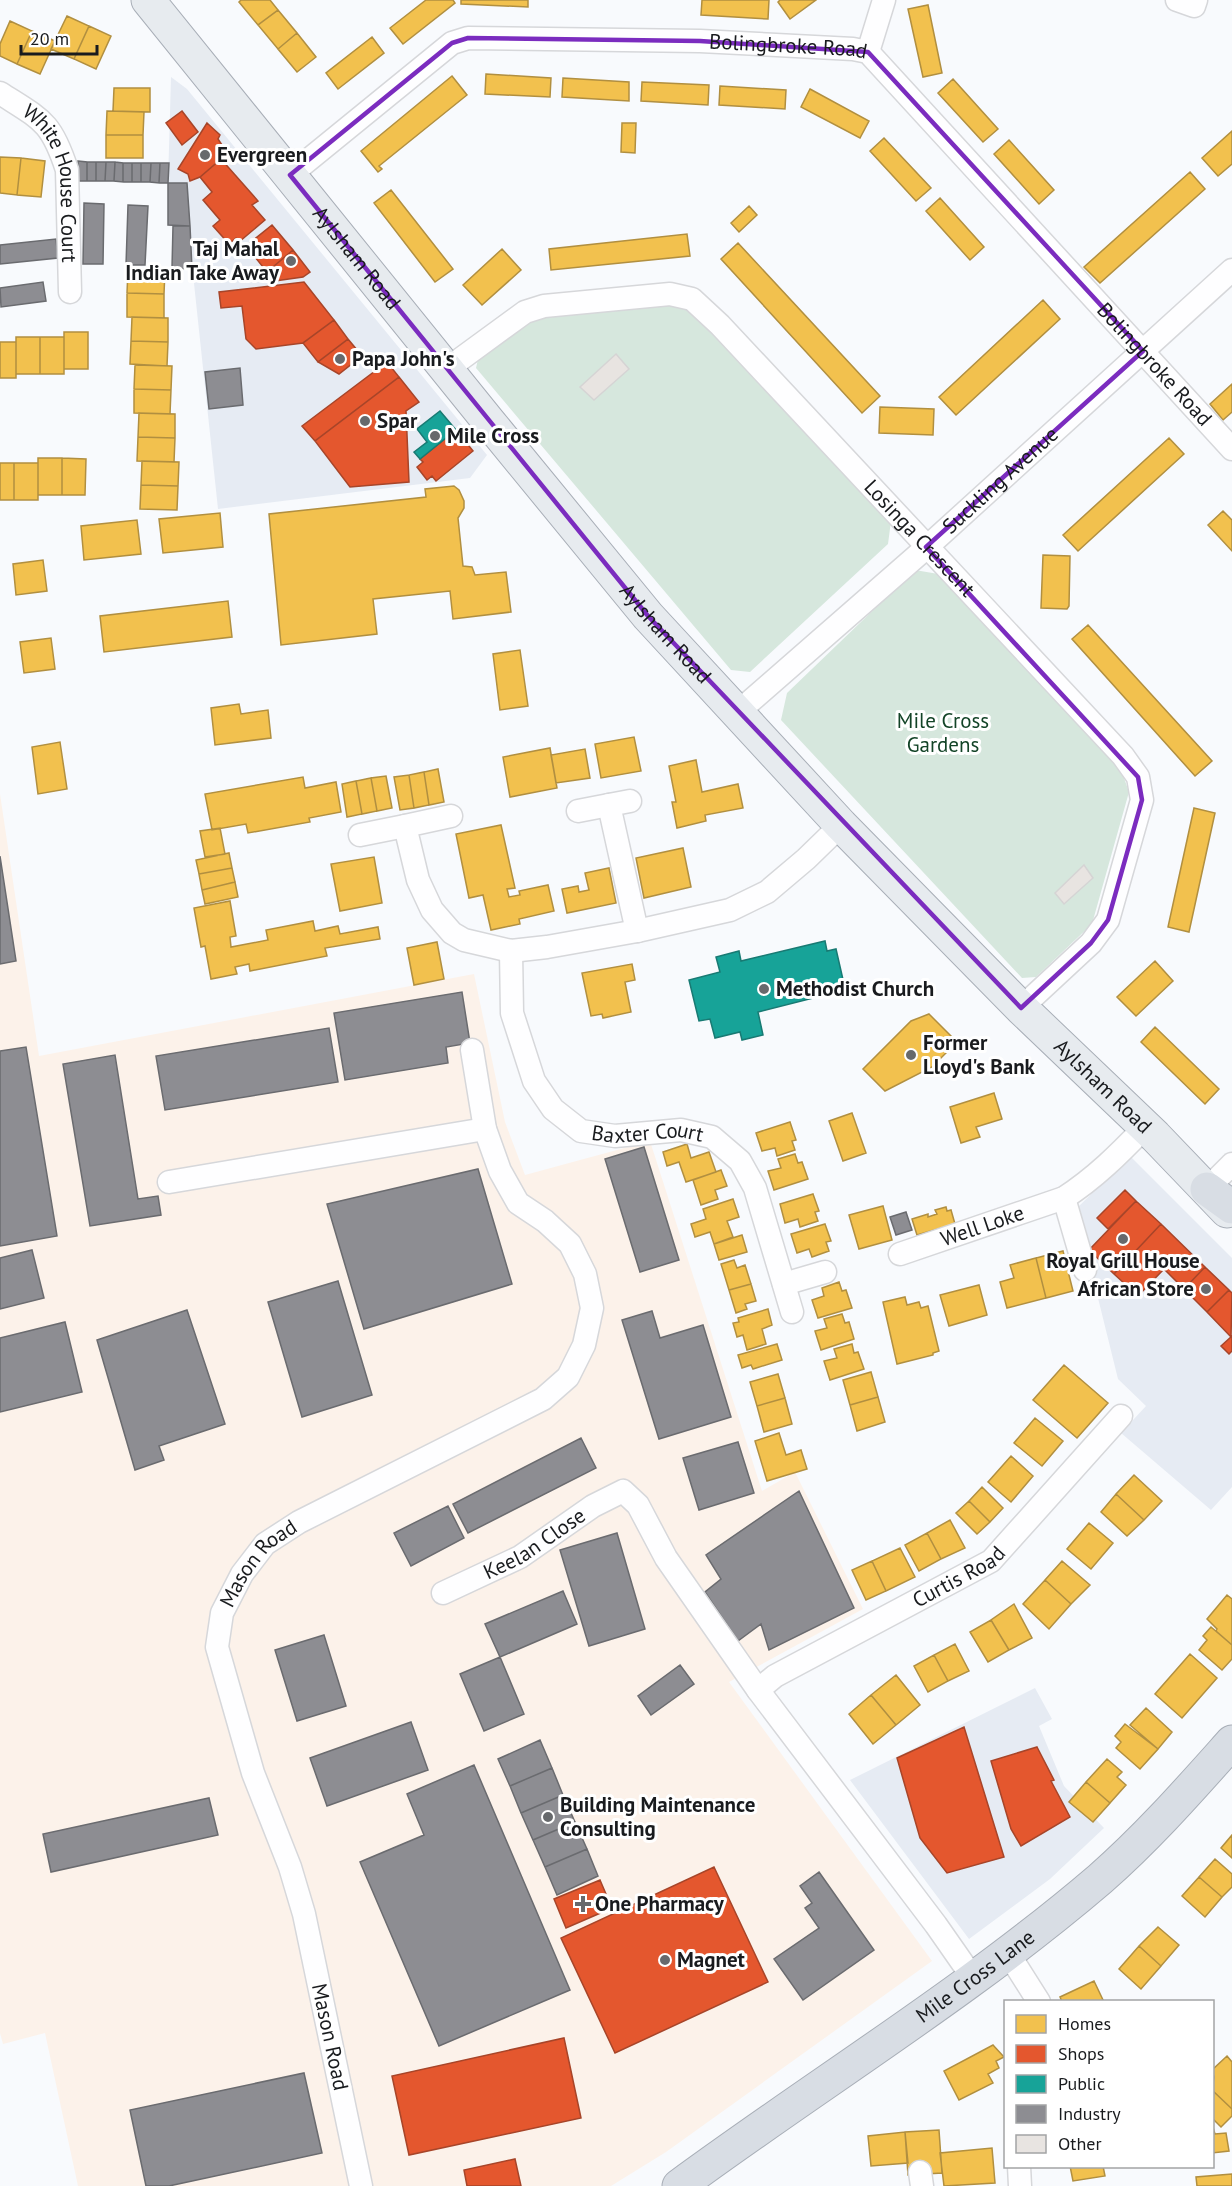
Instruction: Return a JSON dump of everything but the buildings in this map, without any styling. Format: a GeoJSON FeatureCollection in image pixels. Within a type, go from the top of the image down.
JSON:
{"type":"FeatureCollection","features":[{"type":"Feature","properties":{"kind":"highway","name":"Mile Cross Lane"},"geometry":{"type":"LineString","coordinates":[[681,2183],[1008,1953],[1101,1878],[1163,1820],[1232,1742]]}},
{"type":"Feature","properties":{"kind":"main road","name":"Aylsham Road"},"geometry":{"type":"LineString","coordinates":[[149,1],[648,616],[841,825],[1021,1008],[1219,1198],[1232,1217]]}},
{"type":"Feature","properties":{"kind":"street"},"geometry":{"type":"LineString","coordinates":[[868,52],[884,0]]}},
{"type":"Feature","properties":{"kind":"street"},"geometry":{"type":"LineString","coordinates":[[1177,0],[1194,6],[1196,0]]}},
{"type":"Feature","properties":{"kind":"street","name":"Bolingbroke Road"},"geometry":{"type":"LineString","coordinates":[[290,175],[452,43],[468,38],[700,41],[853,49],[868,52],[1232,449]]}},
{"type":"Feature","properties":{"kind":"street","name":"White House Court"},"geometry":{"type":"LineString","coordinates":[[0,93],[43,120],[56,138],[68,170],[69,292]]}},
{"type":"Feature","properties":{"kind":"street","name":"Suckling Avenue"},"geometry":{"type":"LineString","coordinates":[[738,712],[927,547],[1232,270]]}},
{"type":"Feature","properties":{"kind":"street","name":"Losinga Crescent"},"geometry":{"type":"LineString","coordinates":[[447,369],[525,312],[544,306],[670,294],[692,299],[720,325],[1123,756],[1138,777],[1142,800],[1108,920],[1091,943],[1021,1008]]}},
{"type":"Feature","properties":{"kind":"street"},"geometry":{"type":"LineString","coordinates":[[578,811],[620,803],[638,931]]}},
{"type":"Feature","properties":{"kind":"street"},"geometry":{"type":"LineString","coordinates":[[360,835],[451,816]]}},
{"type":"Feature","properties":{"kind":"street"},"geometry":{"type":"LineString","coordinates":[[405,826],[418,880],[432,910],[458,937],[511,951],[638,931],[730,910],[767,892],[806,860],[841,825]]}},
{"type":"Feature","properties":{"kind":"street","name":"Baxter Court"},"geometry":{"type":"LineString","coordinates":[[511,951],[512,1013],[534,1082],[553,1109],[581,1131],[615,1136],[681,1130],[712,1137],[740,1161],[755,1188],[792,1312]]}},
{"type":"Feature","properties":{"kind":"street","name":"Mason Road"},"geometry":{"type":"LineString","coordinates":[[361,2186],[304,1914],[290,1867],[253,1773],[217,1647],[222,1613],[242,1574],[265,1544],[299,1522],[543,1399],[568,1377],[584,1345],[592,1308],[585,1274],[570,1244],[545,1221],[518,1203],[500,1171],[485,1129],[472,1050]]}},
{"type":"Feature","properties":{"kind":"street","name":"Well Loke"},"geometry":{"type":"LineString","coordinates":[[900,1254],[1064,1198],[1084,1185],[1112,1161],[1145,1127]]}},
{"type":"Feature","properties":{"kind":"street"},"geometry":{"type":"LineString","coordinates":[[169,1182],[485,1129]]}},
{"type":"Feature","properties":{"kind":"street"},"geometry":{"type":"LineString","coordinates":[[1219,1198],[1232,1164]]}},
{"type":"Feature","properties":{"kind":"street"},"geometry":{"type":"LineString","coordinates":[[1064,1198],[1084,1270]]}},
{"type":"Feature","properties":{"kind":"street"},"geometry":{"type":"LineString","coordinates":[[784,1284],[825,1272]]}},
{"type":"Feature","properties":{"kind":"street","name":"Curtis Road"},"geometry":{"type":"LineString","coordinates":[[758,1690],[775,1676],[991,1561],[1121,1416]]}},
{"type":"Feature","properties":{"kind":"street","name":"Keelan Close"},"geometry":{"type":"LineString","coordinates":[[443,1593],[520,1557],[592,1506],[623,1491],[638,1505],[666,1558],[758,1690]]}},
{"type":"Feature","properties":{"kind":"street"},"geometry":{"type":"LineString","coordinates":[[758,1690],[936,1925],[973,1978]]}},
{"type":"Feature","properties":{"kind":"street"},"geometry":{"type":"LineString","coordinates":[[1008,1953],[1038,2000]]}},
{"type":"Feature","properties":{"kind":"street"},"geometry":{"type":"LineString","coordinates":[[1019,2168],[1020,2186]]}},
{"type":"Feature","properties":{"kind":"highlighted area"},"geometry":{"type":"Polygon","coordinates":[[[468,38],[700,41],[868,52],[1143,351],[926,547],[1138,777],[1142,800],[1108,920],[1091,943],[1021,1008],[648,616],[290,175],[452,43],[468,38]]]}},
{"type":"Feature","properties":{"kind":"shaded area"},"geometry":{"type":"Polygon","coordinates":[[[171,77],[187,89],[487,455],[470,478],[218,509],[193,274],[187,183],[168,183],[171,77]]]}},
{"type":"Feature","properties":{"kind":"shaded area"},"geometry":{"type":"Polygon","coordinates":[[[0,794],[39,1056],[474,974],[505,1122],[525,1175],[650,1141],[762,1491],[795,1472],[863,1609],[729,1682],[932,1961],[666,2152],[611,2186],[78,2186],[45,2033],[3,2044],[0,2033],[0,794]]]}},
{"type":"Feature","properties":{"kind":"shaded area"},"geometry":{"type":"Polygon","coordinates":[[[1130,1156],[1232,1258],[1232,1487],[1211,1510],[1121,1433],[1146,1406],[1118,1379],[1076,1209],[1130,1156]]]}},
{"type":"Feature","properties":{"kind":"shaded area"},"geometry":{"type":"Polygon","coordinates":[[[1035,1688],[1052,1719],[1039,1726],[1064,1786],[1104,1828],[1050,1879],[969,1939],[850,1780],[1035,1688]]]}},
{"type":"Feature","properties":{"kind":"green space"},"geometry":{"type":"Polygon","coordinates":[[[672,301],[699,312],[891,521],[888,544],[750,672],[731,670],[476,368],[479,355],[524,318],[672,301]]]}},
{"type":"Feature","properties":{"kind":"green space","name":"Mile Cross Gardens"},"geometry":{"type":"Polygon","coordinates":[[[915,570],[944,575],[1119,764],[1129,792],[1092,924],[1036,977],[1022,978],[781,720],[787,693],[915,570]]]}},
{"type":"Feature","properties":{"kind":"place","name":"Evergreen"},"geometry":{"type":"Point","coordinates":[205,155]}},
{"type":"Feature","properties":{"kind":"place","name":"Taj Mahal Indian Take Away"},"geometry":{"type":"Point","coordinates":[291,261]}},
{"type":"Feature","properties":{"kind":"place","name":"Papa John's"},"geometry":{"type":"Point","coordinates":[340,359]}},
{"type":"Feature","properties":{"kind":"place","name":"Spar"},"geometry":{"type":"Point","coordinates":[365,421]}},
{"type":"Feature","properties":{"kind":"place","name":"Mile Cross"},"geometry":{"type":"Point","coordinates":[435,436]}},
{"type":"Feature","properties":{"kind":"place","name":"Methodist Church"},"geometry":{"type":"Point","coordinates":[764,989]}},
{"type":"Feature","properties":{"kind":"place","name":"Former Lloyd's Bank"},"geometry":{"type":"Point","coordinates":[911,1055]}},
{"type":"Feature","properties":{"kind":"place","name":"Royal Grill House"},"geometry":{"type":"Point","coordinates":[1123,1239]}},
{"type":"Feature","properties":{"kind":"place","name":"African Store"},"geometry":{"type":"Point","coordinates":[1206,1289]}},
{"type":"Feature","properties":{"kind":"place","name":"Building Maintenance Consulting"},"geometry":{"type":"Point","coordinates":[548,1817]}},
{"type":"Feature","properties":{"kind":"place","name":"One Pharmacy"},"geometry":{"type":"Point","coordinates":[583,1904]}},
{"type":"Feature","properties":{"kind":"place","name":"Magnet"},"geometry":{"type":"Point","coordinates":[665,1960]}}]}
